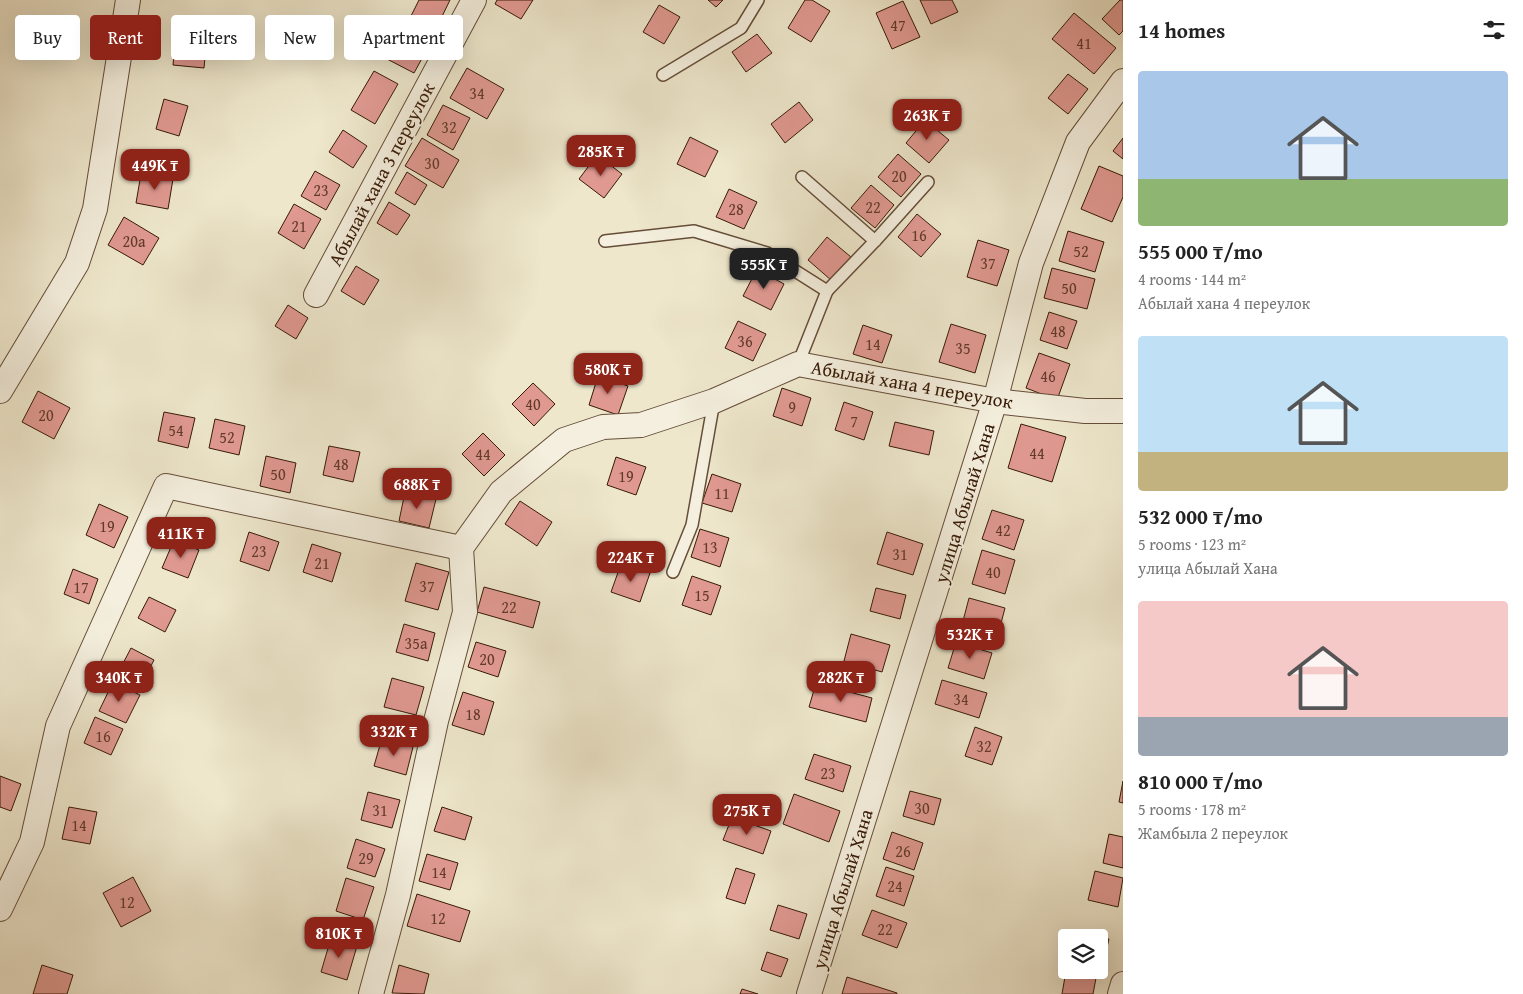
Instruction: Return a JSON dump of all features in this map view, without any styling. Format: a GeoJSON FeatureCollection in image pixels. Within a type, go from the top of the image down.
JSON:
{"type":"FeatureCollection","features":[{"type":"Feature","properties":{"kind":"street"},"geometry":{"type":"LineString","coordinates":[[0,391],[77,263],[95,208],[128,0]]}},
{"type":"Feature","properties":{"kind":"street","name":"Абылай хана 3 переулок"},"geometry":{"type":"LineString","coordinates":[[316,295],[474,0]]}},
{"type":"Feature","properties":{"kind":"street","name":"улица Абылай Хана"},"geometry":{"type":"LineString","coordinates":[[810,994],[996,401],[1031,263],[1078,142],[1123,81]]}},
{"type":"Feature","properties":{"kind":"street","name":"Абылай хана 4 переулок"},"geometry":{"type":"LineString","coordinates":[[461,548],[501,492],[564,440],[603,427],[641,425],[714,401],[798,364],[996,401],[1085,411],[1123,411]]}},
{"type":"Feature","properties":{"kind":"street"},"geometry":{"type":"LineString","coordinates":[[0,909],[32,842],[58,726],[166,486],[461,548],[465,612],[436,721],[398,895],[371,994]]}},
{"type":"Feature","properties":{"kind":"street"},"geometry":{"type":"LineString","coordinates":[[1120,994],[1123,984]]}},
{"type":"Feature","properties":{"kind":"lane"},"geometry":{"type":"LineString","coordinates":[[663,75],[741,28],[758,0]]}},
{"type":"Feature","properties":{"kind":"lane"},"geometry":{"type":"LineString","coordinates":[[802,177],[875,241]]}},
{"type":"Feature","properties":{"kind":"lane"},"geometry":{"type":"LineString","coordinates":[[798,364],[827,290],[875,241],[928,182]]}},
{"type":"Feature","properties":{"kind":"lane"},"geometry":{"type":"LineString","coordinates":[[606,241],[694,231],[767,253],[827,290]]}},
{"type":"Feature","properties":{"kind":"lane"},"geometry":{"type":"LineString","coordinates":[[674,572],[692,525],[714,401]]}},
{"type":"Feature","properties":{"kind":"building"},"geometry":{"type":"Polygon","coordinates":[[[419,0],[450,0],[443,15],[412,15],[419,0]]]}},
{"type":"Feature","properties":{"kind":"building"},"geometry":{"type":"Polygon","coordinates":[[[497,0],[533,0],[521,19],[495,4],[497,0]]]}},
{"type":"Feature","properties":{"kind":"building"},"geometry":{"type":"Polygon","coordinates":[[[708,0],[723,0],[716,7],[708,0]]]}},
{"type":"Feature","properties":{"kind":"building"},"geometry":{"type":"Polygon","coordinates":[[[805,0],[812,0],[830,11],[811,42],[788,28],[805,0]]]}},
{"type":"Feature","properties":{"kind":"building"},"geometry":{"type":"Polygon","coordinates":[[[920,0],[952,0],[958,12],[931,24],[920,0]]]}},
{"type":"Feature","properties":{"kind":"building"},"geometry":{"type":"Polygon","coordinates":[[[1120,0],[1123,0],[1123,31],[1119,35],[1102,19],[1120,0]]]}},
{"type":"Feature","properties":{"kind":"building"},"geometry":{"type":"Polygon","coordinates":[[[903,1],[920,37],[892,49],[876,13],[903,1]]]}},
{"type":"Feature","properties":{"kind":"building"},"geometry":{"type":"Polygon","coordinates":[[[659,5],[680,17],[664,44],[643,32],[659,5]]]}},
{"type":"Feature","properties":{"kind":"building"},"geometry":{"type":"Polygon","coordinates":[[[1074,13],[1116,48],[1094,74],[1052,39],[1074,13]]]}},
{"type":"Feature","properties":{"kind":"building"},"geometry":{"type":"Polygon","coordinates":[[[757,34],[772,53],[746,72],[732,52],[757,34]]]}},
{"type":"Feature","properties":{"kind":"building"},"geometry":{"type":"Polygon","coordinates":[[[173,60],[205,60],[204,68],[173,65],[173,60]]]}},
{"type":"Feature","properties":{"kind":"building"},"geometry":{"type":"Polygon","coordinates":[[[389,60],[421,60],[414,73],[389,60]]]}},
{"type":"Feature","properties":{"kind":"building"},"geometry":{"type":"Polygon","coordinates":[[[467,68],[504,89],[487,119],[450,98],[467,68]]]}},
{"type":"Feature","properties":{"kind":"building"},"geometry":{"type":"Polygon","coordinates":[[[374,71],[398,84],[375,124],[351,110],[374,71]]]}},
{"type":"Feature","properties":{"kind":"building"},"geometry":{"type":"Polygon","coordinates":[[[1068,74],[1088,89],[1068,114],[1048,98],[1068,74]]]}},
{"type":"Feature","properties":{"kind":"building"},"geometry":{"type":"Polygon","coordinates":[[[164,99],[188,106],[179,136],[156,129],[164,99]]]}},
{"type":"Feature","properties":{"kind":"building"},"geometry":{"type":"Polygon","coordinates":[[[799,102],[813,120],[785,143],[771,124],[799,102]]]}},
{"type":"Feature","properties":{"kind":"building"},"geometry":{"type":"Polygon","coordinates":[[[443,105],[470,118],[453,150],[427,135],[443,105]]]}},
{"type":"Feature","properties":{"kind":"building"},"geometry":{"type":"Polygon","coordinates":[[[925,120],[949,140],[929,163],[906,143],[925,120]]]}},
{"type":"Feature","properties":{"kind":"building"},"geometry":{"type":"Polygon","coordinates":[[[343,130],[367,146],[353,168],[329,152],[343,130]]]}},
{"type":"Feature","properties":{"kind":"building"},"geometry":{"type":"Polygon","coordinates":[[[690,137],[718,151],[705,177],[677,164],[690,137]]]}},
{"type":"Feature","properties":{"kind":"building"},"geometry":{"type":"Polygon","coordinates":[[[422,138],[459,160],[443,188],[405,166],[422,138]]]}},
{"type":"Feature","properties":{"kind":"building"},"geometry":{"type":"Polygon","coordinates":[[[1123,138],[1123,159],[1113,151],[1123,138]]]}},
{"type":"Feature","properties":{"kind":"building"},"geometry":{"type":"Polygon","coordinates":[[[898,154],[921,174],[901,197],[878,177],[898,154]]]}},
{"type":"Feature","properties":{"kind":"building"},"geometry":{"type":"Polygon","coordinates":[[[597,155],[622,174],[604,198],[579,179],[597,155]]]}},
{"type":"Feature","properties":{"kind":"building"},"geometry":{"type":"Polygon","coordinates":[[[1099,166],[1123,176],[1123,197],[1112,222],[1081,209],[1099,166]]]}},
{"type":"Feature","properties":{"kind":"building"},"geometry":{"type":"Polygon","coordinates":[[[315,171],[340,185],[326,210],[301,196],[315,171]]]}},
{"type":"Feature","properties":{"kind":"building"},"geometry":{"type":"Polygon","coordinates":[[[407,172],[427,185],[415,205],[395,193],[407,172]]]}},
{"type":"Feature","properties":{"kind":"building"},"geometry":{"type":"Polygon","coordinates":[[[141,174],[173,179],[168,209],[136,203],[141,174]]]}},
{"type":"Feature","properties":{"kind":"building"},"geometry":{"type":"Polygon","coordinates":[[[871,185],[894,205],[875,228],[851,208],[871,185]]]}},
{"type":"Feature","properties":{"kind":"building"},"geometry":{"type":"Polygon","coordinates":[[[729,189],[757,202],[744,229],[716,217],[729,189]]]}},
{"type":"Feature","properties":{"kind":"building"},"geometry":{"type":"Polygon","coordinates":[[[389,202],[410,215],[397,235],[377,223],[389,202]]]}},
{"type":"Feature","properties":{"kind":"building"},"geometry":{"type":"Polygon","coordinates":[[[294,204],[321,219],[304,249],[278,233],[294,204]]]}},
{"type":"Feature","properties":{"kind":"building"},"geometry":{"type":"Polygon","coordinates":[[[917,214],[941,234],[921,257],[898,237],[917,214]]]}},
{"type":"Feature","properties":{"kind":"building"},"geometry":{"type":"Polygon","coordinates":[[[124,217],[159,238],[143,265],[108,245],[124,217]]]}},
{"type":"Feature","properties":{"kind":"building"},"geometry":{"type":"Polygon","coordinates":[[[1068,231],[1104,242],[1095,272],[1059,261],[1068,231]]]}},
{"type":"Feature","properties":{"kind":"building"},"geometry":{"type":"Polygon","coordinates":[[[827,237],[851,257],[831,280],[808,260],[827,237]]]}},
{"type":"Feature","properties":{"kind":"building"},"geometry":{"type":"Polygon","coordinates":[[[978,240],[1009,250],[997,286],[967,277],[978,240]]]}},
{"type":"Feature","properties":{"kind":"building"},"geometry":{"type":"Polygon","coordinates":[[[356,266],[379,280],[364,305],[341,291],[356,266]]]}},
{"type":"Feature","properties":{"kind":"building"},"geometry":{"type":"Polygon","coordinates":[[[1052,268],[1095,279],[1087,309],[1044,298],[1052,268]]]}},
{"type":"Feature","properties":{"kind":"building"},"geometry":{"type":"Polygon","coordinates":[[[757,269],[784,284],[771,310],[743,296],[757,269]]]}},
{"type":"Feature","properties":{"kind":"building"},"geometry":{"type":"Polygon","coordinates":[[[288,305],[308,318],[296,339],[275,326],[288,305]]]}},
{"type":"Feature","properties":{"kind":"building"},"geometry":{"type":"Polygon","coordinates":[[[1049,312],[1077,321],[1067,349],[1040,340],[1049,312]]]}},
{"type":"Feature","properties":{"kind":"building"},"geometry":{"type":"Polygon","coordinates":[[[738,321],[766,334],[753,361],[725,348],[738,321]]]}},
{"type":"Feature","properties":{"kind":"building"},"geometry":{"type":"Polygon","coordinates":[[[951,324],[986,335],[975,373],[939,362],[951,324]]]}},
{"type":"Feature","properties":{"kind":"building"},"geometry":{"type":"Polygon","coordinates":[[[863,325],[892,335],[882,363],[853,354],[863,325]]]}},
{"type":"Feature","properties":{"kind":"building"},"geometry":{"type":"Polygon","coordinates":[[[1039,353],[1070,364],[1057,400],[1026,388],[1039,353]]]}},
{"type":"Feature","properties":{"kind":"building"},"geometry":{"type":"Polygon","coordinates":[[[598,376],[628,386],[618,415],[589,405],[598,376]]]}},
{"type":"Feature","properties":{"kind":"building"},"geometry":{"type":"Polygon","coordinates":[[[533,383],[555,404],[534,426],[512,404],[533,383]]]}},
{"type":"Feature","properties":{"kind":"building"},"geometry":{"type":"Polygon","coordinates":[[[782,388],[811,398],[802,426],[773,416],[782,388]]]}},
{"type":"Feature","properties":{"kind":"building"},"geometry":{"type":"Polygon","coordinates":[[[38,391],[70,408],[54,439],[22,422],[38,391]]]}},
{"type":"Feature","properties":{"kind":"building"},"geometry":{"type":"Polygon","coordinates":[[[844,402],[873,412],[864,440],[835,430],[844,402]]]}},
{"type":"Feature","properties":{"kind":"building"},"geometry":{"type":"Polygon","coordinates":[[[164,412],[195,418],[188,448],[158,441],[164,412]]]}},
{"type":"Feature","properties":{"kind":"building"},"geometry":{"type":"Polygon","coordinates":[[[215,419],[245,426],[239,455],[209,448],[215,419]]]}},
{"type":"Feature","properties":{"kind":"building"},"geometry":{"type":"Polygon","coordinates":[[[895,422],[934,431],[929,455],[889,446],[895,422]]]}},
{"type":"Feature","properties":{"kind":"building"},"geometry":{"type":"Polygon","coordinates":[[[1021,424],[1066,437],[1052,482],[1008,468],[1021,424]]]}},
{"type":"Feature","properties":{"kind":"building"},"geometry":{"type":"Polygon","coordinates":[[[483,433],[505,455],[484,476],[462,454],[483,433]]]}},
{"type":"Feature","properties":{"kind":"building"},"geometry":{"type":"Polygon","coordinates":[[[329,446],[360,452],[353,482],[323,475],[329,446]]]}},
{"type":"Feature","properties":{"kind":"building"},"geometry":{"type":"Polygon","coordinates":[[[266,456],[296,463],[290,493],[260,486],[266,456]]]}},
{"type":"Feature","properties":{"kind":"building"},"geometry":{"type":"Polygon","coordinates":[[[616,457],[646,467],[636,495],[607,485],[616,457]]]}},
{"type":"Feature","properties":{"kind":"building"},"geometry":{"type":"Polygon","coordinates":[[[712,474],[741,484],[732,512],[702,503],[712,474]]]}},
{"type":"Feature","properties":{"kind":"building"},"geometry":{"type":"Polygon","coordinates":[[[405,492],[436,499],[429,528],[399,521],[405,492]]]}},
{"type":"Feature","properties":{"kind":"building"},"geometry":{"type":"Polygon","coordinates":[[[520,501],[552,522],[537,546],[505,524],[520,501]]]}},
{"type":"Feature","properties":{"kind":"building"},"geometry":{"type":"Polygon","coordinates":[[[99,504],[128,517],[114,548],[86,535],[99,504]]]}},
{"type":"Feature","properties":{"kind":"building"},"geometry":{"type":"Polygon","coordinates":[[[992,510],[1024,520],[1014,550],[982,539],[992,510]]]}},
{"type":"Feature","properties":{"kind":"building"},"geometry":{"type":"Polygon","coordinates":[[[700,529],[729,538],[720,567],[691,557],[700,529]]]}},
{"type":"Feature","properties":{"kind":"building"},"geometry":{"type":"Polygon","coordinates":[[[249,532],[279,542],[269,571],[240,561],[249,532]]]}},
{"type":"Feature","properties":{"kind":"building"},"geometry":{"type":"Polygon","coordinates":[[[887,532],[923,544],[913,575],[877,564],[887,532]]]}},
{"type":"Feature","properties":{"kind":"building"},"geometry":{"type":"Polygon","coordinates":[[[174,540],[199,550],[188,578],[162,568],[174,540]]]}},
{"type":"Feature","properties":{"kind":"building"},"geometry":{"type":"Polygon","coordinates":[[[312,544],[341,553],[332,582],[303,572],[312,544]]]}},
{"type":"Feature","properties":{"kind":"building"},"geometry":{"type":"Polygon","coordinates":[[[982,550],[1015,560],[1005,594],[972,584],[982,550]]]}},
{"type":"Feature","properties":{"kind":"building"},"geometry":{"type":"Polygon","coordinates":[[[416,563],[449,572],[438,610],[405,601],[416,563]]]}},
{"type":"Feature","properties":{"kind":"building"},"geometry":{"type":"Polygon","coordinates":[[[621,564],[650,573],[640,602],[611,592],[621,564]]]}},
{"type":"Feature","properties":{"kind":"building"},"geometry":{"type":"Polygon","coordinates":[[[73,569],[98,579],[89,604],[64,594],[73,569]]]}},
{"type":"Feature","properties":{"kind":"building"},"geometry":{"type":"Polygon","coordinates":[[[692,576],[721,586],[711,615],[682,605],[692,576]]]}},
{"type":"Feature","properties":{"kind":"building"},"geometry":{"type":"Polygon","coordinates":[[[484,587],[540,602],[533,628],[477,612],[484,587]]]}},
{"type":"Feature","properties":{"kind":"building"},"geometry":{"type":"Polygon","coordinates":[[[876,588],[906,595],[900,619],[870,611],[876,588]]]}},
{"type":"Feature","properties":{"kind":"building"},"geometry":{"type":"Polygon","coordinates":[[[149,597],[176,610],[165,632],[138,618],[149,597]]]}},
{"type":"Feature","properties":{"kind":"building"},"geometry":{"type":"Polygon","coordinates":[[[969,598],[1005,608],[999,631],[963,621],[969,598]]]}},
{"type":"Feature","properties":{"kind":"building"},"geometry":{"type":"Polygon","coordinates":[[[404,624],[435,633],[428,661],[396,652],[404,624]]]}},
{"type":"Feature","properties":{"kind":"building"},"geometry":{"type":"Polygon","coordinates":[[[851,634],[890,645],[882,672],[844,661],[851,634]]]}},
{"type":"Feature","properties":{"kind":"building"},"geometry":{"type":"Polygon","coordinates":[[[476,642],[506,651],[498,677],[468,667],[476,642]]]}},
{"type":"Feature","properties":{"kind":"building"},"geometry":{"type":"Polygon","coordinates":[[[956,642],[992,653],[984,679],[948,668],[956,642]]]}},
{"type":"Feature","properties":{"kind":"building"},"geometry":{"type":"Polygon","coordinates":[[[131,648],[154,660],[140,687],[117,675],[131,648]]]}},
{"type":"Feature","properties":{"kind":"building"},"geometry":{"type":"Polygon","coordinates":[[[392,678],[424,687],[416,715],[384,707],[392,678]]]}},
{"type":"Feature","properties":{"kind":"building"},"geometry":{"type":"Polygon","coordinates":[[[942,680],[987,693],[979,718],[935,704],[942,680]]]}},
{"type":"Feature","properties":{"kind":"building"},"geometry":{"type":"Polygon","coordinates":[[[113,682],[140,695],[126,723],[99,711],[113,682]]]}},
{"type":"Feature","properties":{"kind":"building"},"geometry":{"type":"Polygon","coordinates":[[[816,683],[872,698],[866,722],[809,707],[816,683]]]}},
{"type":"Feature","properties":{"kind":"building"},"geometry":{"type":"Polygon","coordinates":[[[463,692],[494,702],[484,735],[452,725],[463,692]]]}},
{"type":"Feature","properties":{"kind":"building"},"geometry":{"type":"Polygon","coordinates":[[[95,717],[123,729],[111,755],[84,743],[95,717]]]}},
{"type":"Feature","properties":{"kind":"building"},"geometry":{"type":"Polygon","coordinates":[[[975,727],[1002,737],[992,765],[965,756],[975,727]]]}},
{"type":"Feature","properties":{"kind":"building"},"geometry":{"type":"Polygon","coordinates":[[[382,738],[413,747],[406,775],[374,766],[382,738]]]}},
{"type":"Feature","properties":{"kind":"building"},"geometry":{"type":"Polygon","coordinates":[[[814,754],[851,766],[843,792],[805,779],[814,754]]]}},
{"type":"Feature","properties":{"kind":"building"},"geometry":{"type":"Polygon","coordinates":[[[0,776],[21,784],[11,811],[0,807],[0,776]]]}},
{"type":"Feature","properties":{"kind":"building"},"geometry":{"type":"Polygon","coordinates":[[[1123,781],[1123,803],[1119,802],[1123,781]]]}},
{"type":"Feature","properties":{"kind":"building"},"geometry":{"type":"Polygon","coordinates":[[[910,791],[941,799],[934,825],[903,816],[910,791]]]}},
{"type":"Feature","properties":{"kind":"building"},"geometry":{"type":"Polygon","coordinates":[[[368,792],[400,800],[392,828],[361,820],[368,792]]]}},
{"type":"Feature","properties":{"kind":"building"},"geometry":{"type":"Polygon","coordinates":[[[794,794],[840,811],[829,842],[783,824],[794,794]]]}},
{"type":"Feature","properties":{"kind":"building"},"geometry":{"type":"Polygon","coordinates":[[[69,807],[97,812],[90,844],[62,839],[69,807]]]}},
{"type":"Feature","properties":{"kind":"building"},"geometry":{"type":"Polygon","coordinates":[[[442,807],[472,817],[465,840],[434,831],[442,807]]]}},
{"type":"Feature","properties":{"kind":"building"},"geometry":{"type":"Polygon","coordinates":[[[732,817],[771,831],[763,854],[723,840],[732,817]]]}},
{"type":"Feature","properties":{"kind":"building"},"geometry":{"type":"Polygon","coordinates":[[[892,832],[923,843],[914,870],[883,859],[892,832]]]}},
{"type":"Feature","properties":{"kind":"building"},"geometry":{"type":"Polygon","coordinates":[[[1109,834],[1123,837],[1123,868],[1103,863],[1109,834]]]}},
{"type":"Feature","properties":{"kind":"building"},"geometry":{"type":"Polygon","coordinates":[[[356,839],[385,849],[375,877],[347,868],[356,839]]]}},
{"type":"Feature","properties":{"kind":"building"},"geometry":{"type":"Polygon","coordinates":[[[427,854],[458,863],[450,890],[419,881],[427,854]]]}},
{"type":"Feature","properties":{"kind":"building"},"geometry":{"type":"Polygon","coordinates":[[[886,867],[914,876],[904,906],[876,896],[886,867]]]}},
{"type":"Feature","properties":{"kind":"building"},"geometry":{"type":"Polygon","coordinates":[[[736,868],[755,874],[745,904],[726,898],[736,868]]]}},
{"type":"Feature","properties":{"kind":"building"},"geometry":{"type":"Polygon","coordinates":[[[1095,871],[1123,878],[1118,907],[1088,900],[1095,871]]]}},
{"type":"Feature","properties":{"kind":"building"},"geometry":{"type":"Polygon","coordinates":[[[133,877],[151,911],[121,927],[103,893],[133,877]]]}},
{"type":"Feature","properties":{"kind":"building"},"geometry":{"type":"Polygon","coordinates":[[[346,878],[374,887],[363,920],[336,911],[346,878]]]}},
{"type":"Feature","properties":{"kind":"building"},"geometry":{"type":"Polygon","coordinates":[[[417,894],[470,911],[460,942],[407,926],[417,894]]]}},
{"type":"Feature","properties":{"kind":"building"},"geometry":{"type":"Polygon","coordinates":[[[778,905],[807,914],[799,939],[770,930],[778,905]]]}},
{"type":"Feature","properties":{"kind":"building"},"geometry":{"type":"Polygon","coordinates":[[[872,910],[907,923],[897,948],[862,935],[872,910]]]}},
{"type":"Feature","properties":{"kind":"building"},"geometry":{"type":"Polygon","coordinates":[[[331,938],[357,946],[347,980],[321,972],[331,938]]]}},
{"type":"Feature","properties":{"kind":"building"},"geometry":{"type":"Polygon","coordinates":[[[767,952],[788,959],[781,977],[761,970],[767,952]]]}},
{"type":"Feature","properties":{"kind":"building"},"geometry":{"type":"Polygon","coordinates":[[[42,965],[73,975],[67,994],[33,994],[42,965]]]}},
{"type":"Feature","properties":{"kind":"building"},"geometry":{"type":"Polygon","coordinates":[[[399,965],[429,974],[424,994],[392,993],[399,965]]]}},
{"type":"Feature","properties":{"kind":"building"},"geometry":{"type":"Polygon","coordinates":[[[847,977],[897,993],[897,994],[842,994],[847,977]]]}},
{"type":"Feature","properties":{"kind":"building"},"geometry":{"type":"Polygon","coordinates":[[[1065,979],[1096,979],[1093,994],[1062,994],[1065,979]]]}},
{"type":"Feature","properties":{"kind":"building"},"geometry":{"type":"Polygon","coordinates":[[[742,989],[758,994],[740,994],[742,989]]]}}]}
